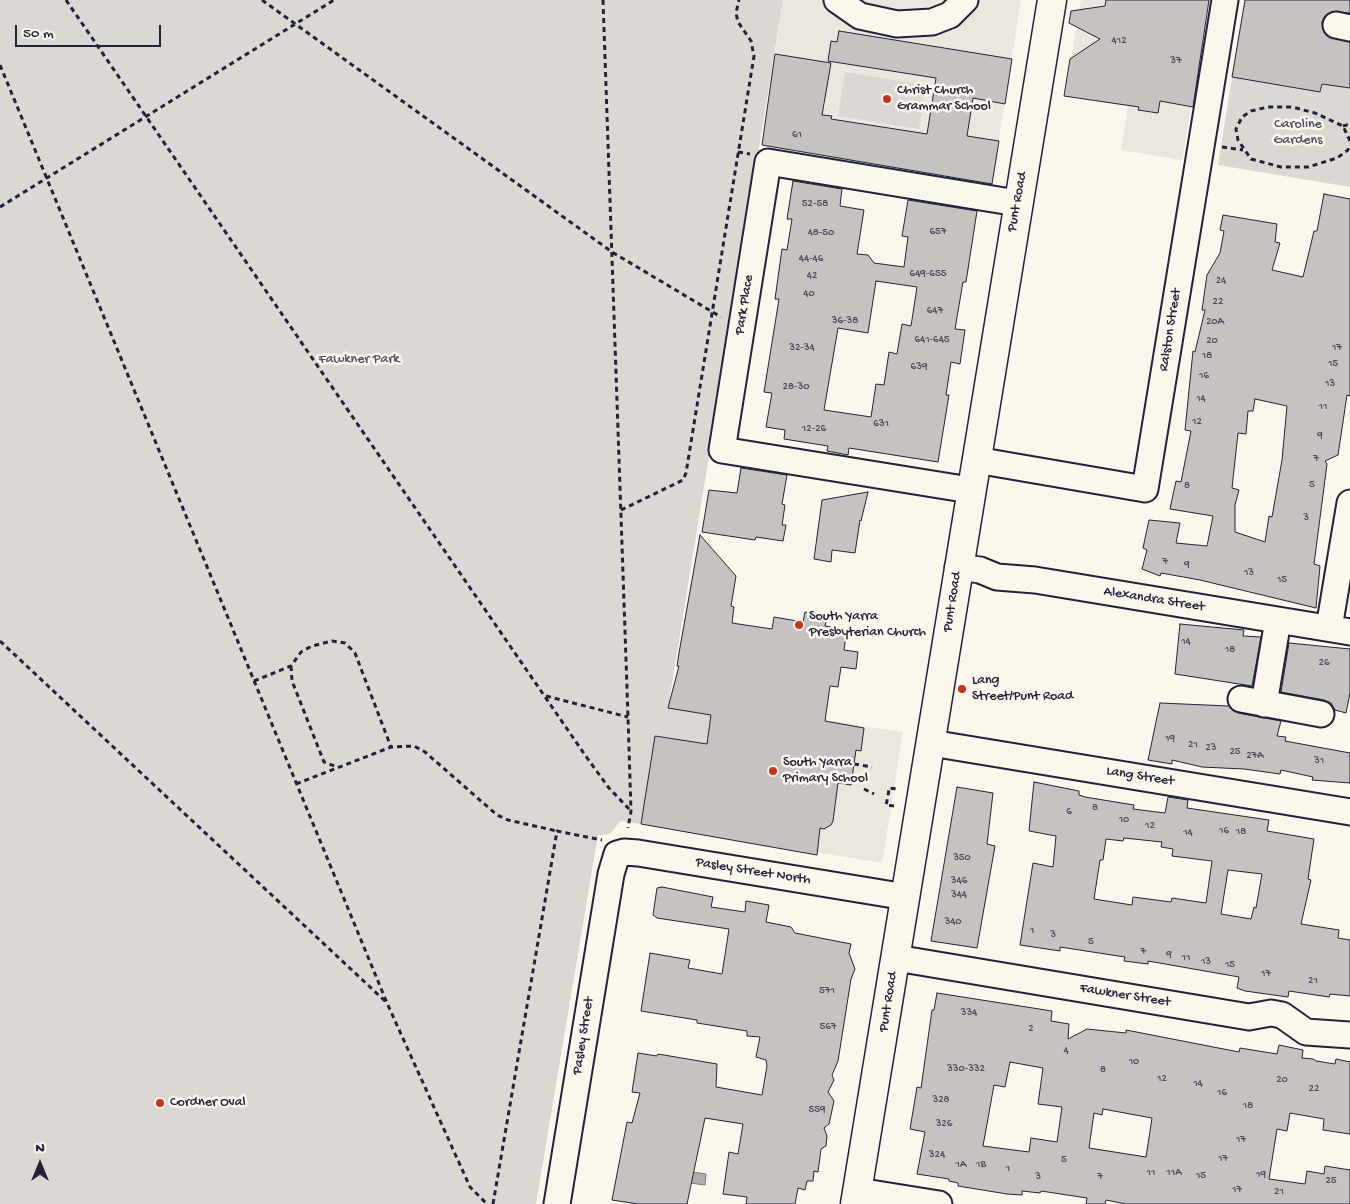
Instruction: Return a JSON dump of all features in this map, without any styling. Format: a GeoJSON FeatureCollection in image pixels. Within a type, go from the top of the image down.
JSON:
{"type":"FeatureCollection","features":[{"type":"Feature","properties":{"kind":"highway","name":"Punt Road"},"geometry":{"type":"LineString","coordinates":[[856,1197],[931,742],[970,490],[1052,0]]}},
{"type":"Feature","properties":{"kind":"street"},"geometry":{"type":"LineString","coordinates":[[837,0],[860,16],[897,24],[915,24],[932,22],[950,15],[966,0]]}},
{"type":"Feature","properties":{"kind":"street","name":"Ralston Street"},"geometry":{"type":"LineString","coordinates":[[976,460],[1145,489],[1226,0]]}},
{"type":"Feature","properties":{"kind":"street","name":"Park Place"},"geometry":{"type":"LineString","coordinates":[[970,490],[722,450],[768,162],[1017,203]]}},
{"type":"Feature","properties":{"kind":"street"},"geometry":{"type":"LineString","coordinates":[[1340,630],[1350,503]]}},
{"type":"Feature","properties":{"kind":"street","name":"Alexandra Street"},"geometry":{"type":"LineString","coordinates":[[958,567],[980,570],[997,577],[1035,580],[1340,630]]}},
{"type":"Feature","properties":{"kind":"street"},"geometry":{"type":"LineString","coordinates":[[1278,620],[1252,702],[1321,714]]}},
{"type":"Feature","properties":{"kind":"street","name":"Lang Street"},"geometry":{"type":"LineString","coordinates":[[931,742],[1350,812]]}},
{"type":"Feature","properties":{"kind":"street","name":"Pasley Street North"},"geometry":{"type":"LineString","coordinates":[[612,869],[617,854],[628,852],[906,896]]}},
{"type":"Feature","properties":{"kind":"street","name":"Pasley Street"},"geometry":{"type":"LineString","coordinates":[[557,1204],[612,869]]}},
{"type":"Feature","properties":{"kind":"street","name":"Fawkner Street"},"geometry":{"type":"LineString","coordinates":[[896,958],[1249,1017],[1282,1014],[1306,1032],[1350,1035]]}},
{"type":"Feature","properties":{"kind":"street"},"geometry":{"type":"LineString","coordinates":[[856,1197],[939,1204]]}},
{"type":"Feature","properties":{"kind":"path"},"geometry":{"type":"LineString","coordinates":[[66,0],[600,774],[631,811]]}},
{"type":"Feature","properties":{"kind":"path"},"geometry":{"type":"LineString","coordinates":[[262,0],[612,252],[711,312],[742,328]]}},
{"type":"Feature","properties":{"kind":"path"},"geometry":{"type":"LineString","coordinates":[[0,207],[334,0]]}},
{"type":"Feature","properties":{"kind":"path"},"geometry":{"type":"LineString","coordinates":[[603,0],[631,811],[628,828]]}},
{"type":"Feature","properties":{"kind":"path"},"geometry":{"type":"LineString","coordinates":[[621,510],[685,477],[754,56],[751,41],[738,22],[736,13],[739,0]]}},
{"type":"Feature","properties":{"kind":"path"},"geometry":{"type":"LineString","coordinates":[[0,65],[388,1003],[470,1187],[486,1204]]}},
{"type":"Feature","properties":{"kind":"path"},"geometry":{"type":"LineString","coordinates":[[1350,124],[1343,126],[1304,109],[1281,106],[1259,109],[1242,117],[1238,122],[1236,134],[1243,150],[1251,159],[1281,167],[1297,168],[1337,158],[1348,150],[1350,145]]}},
{"type":"Feature","properties":{"kind":"path"},"geometry":{"type":"LineString","coordinates":[[1343,126],[1350,141]]}},
{"type":"Feature","properties":{"kind":"path"},"geometry":{"type":"LineString","coordinates":[[1216,146],[1243,150]]}},
{"type":"Feature","properties":{"kind":"path"},"geometry":{"type":"LineString","coordinates":[[0,641],[388,1003]]}},
{"type":"Feature","properties":{"kind":"path"},"geometry":{"type":"LineString","coordinates":[[254,681],[291,666],[301,652],[322,642],[339,641],[350,646],[355,653],[391,747]]}},
{"type":"Feature","properties":{"kind":"path"},"geometry":{"type":"LineString","coordinates":[[291,666],[292,681],[324,762],[338,767]]}},
{"type":"Feature","properties":{"kind":"path"},"geometry":{"type":"LineString","coordinates":[[546,696],[628,717]]}},
{"type":"Feature","properties":{"kind":"path"},"geometry":{"type":"LineString","coordinates":[[296,784],[391,747],[414,746],[425,752],[497,815],[508,820],[605,840]]}},
{"type":"Feature","properties":{"kind":"path"},"geometry":{"type":"LineString","coordinates":[[854,764],[872,767]]}},
{"type":"Feature","properties":{"kind":"path"},"geometry":{"type":"LineString","coordinates":[[894,806],[886,805],[887,796],[889,788],[897,789]]}},
{"type":"Feature","properties":{"kind":"path"},"geometry":{"type":"LineString","coordinates":[[864,789],[874,794]]}},
{"type":"Feature","properties":{"kind":"path"},"geometry":{"type":"LineString","coordinates":[[493,1204],[557,831]]}},
{"type":"Feature","properties":{"kind":"shaded area","name":"Christ Church Grammar School"},"geometry":{"type":"Polygon","coordinates":[[[783,0],[1021,0],[991,190],[826,164],[834,117],[767,106],[783,0]]]}},
{"type":"Feature","properties":{"kind":"shaded area"},"geometry":{"type":"Polygon","coordinates":[[[1081,0],[1209,0],[1182,160],[1121,150],[1128,106],[1065,96],[1081,0]]]}},
{"type":"Feature","properties":{"kind":"shaded area","name":"South Yarra Primary School"},"geometry":{"type":"Polygon","coordinates":[[[669,696],[903,732],[882,863],[641,824],[655,736],[663,737],[669,696]]]}},
{"type":"Feature","properties":{"kind":"shaded area"},"geometry":{"type":"Polygon","coordinates":[[[678,1170],[706,1174],[705,1185],[676,1181],[678,1170]]]}},
{"type":"Feature","properties":{"kind":"green space","name":"Fawkner Park"},"geometry":{"type":"Polygon","coordinates":[[[0,0],[783,0],[668,708],[694,712],[716,704],[718,739],[708,737],[707,745],[656,736],[641,824],[620,821],[612,832],[606,835],[598,835],[536,1204],[0,1204],[0,0]]]}},
{"type":"Feature","properties":{"kind":"green space"},"geometry":{"type":"Polygon","coordinates":[[[845,72],[926,85],[919,129],[838,116],[845,72]]]}},
{"type":"Feature","properties":{"kind":"green space","name":"Caroline Gardens"},"geometry":{"type":"Polygon","coordinates":[[[1232,77],[1321,92],[1322,84],[1350,88],[1350,187],[1218,165],[1232,77]]]}},
{"type":"Feature","properties":{"kind":"building"},"geometry":{"type":"Polygon","coordinates":[[[1106,0],[1209,0],[1193,107],[1160,101],[1158,113],[1138,110],[1139,107],[1064,96],[1070,59],[1100,39],[1069,23],[1071,11],[1105,6],[1106,0]]]}},
{"type":"Feature","properties":{"kind":"building"},"geometry":{"type":"Polygon","coordinates":[[[1245,0],[1350,0],[1350,13],[1331,12],[1325,16],[1322,22],[1323,30],[1327,36],[1350,42],[1350,88],[1322,84],[1320,92],[1232,77],[1245,0]]]}},
{"type":"Feature","properties":{"kind":"building"},"geometry":{"type":"Polygon","coordinates":[[[839,31],[1012,59],[1005,104],[973,98],[967,136],[999,141],[992,184],[762,145],[775,54],[831,63],[822,115],[832,116],[831,119],[927,134],[936,78],[828,61],[831,41],[837,42],[839,31]]]}},
{"type":"Feature","properties":{"kind":"building"},"geometry":{"type":"Polygon","coordinates":[[[793,181],[842,189],[840,206],[864,210],[857,254],[868,255],[874,263],[904,267],[908,237],[902,236],[908,200],[977,211],[966,282],[963,282],[955,329],[965,330],[960,364],[951,362],[946,395],[949,395],[938,462],[849,448],[848,455],[827,451],[828,446],[784,439],[785,430],[766,427],[772,393],[764,392],[779,299],[775,299],[782,249],[787,250],[792,219],[787,219],[793,181]],[[876,281],[868,333],[838,328],[824,410],[871,417],[876,384],[884,385],[889,352],[897,354],[902,324],[911,326],[917,287],[876,281]]]}},
{"type":"Feature","properties":{"kind":"building"},"geometry":{"type":"Polygon","coordinates":[[[1324,194],[1350,199],[1350,396],[1347,395],[1338,455],[1325,461],[1327,464],[1314,564],[1320,566],[1316,608],[1200,580],[1161,573],[1160,576],[1142,569],[1147,550],[1143,548],[1149,520],[1180,523],[1176,543],[1207,546],[1213,516],[1170,509],[1176,481],[1181,482],[1191,431],[1185,430],[1193,351],[1195,352],[1205,310],[1202,310],[1207,275],[1220,253],[1224,231],[1220,230],[1223,215],[1277,224],[1275,242],[1280,243],[1272,270],[1303,277],[1314,231],[1317,231],[1324,194]],[[1255,399],[1253,411],[1248,411],[1246,434],[1238,433],[1232,488],[1239,490],[1235,505],[1235,532],[1265,542],[1269,516],[1272,517],[1282,460],[1287,406],[1255,399]]]}},
{"type":"Feature","properties":{"kind":"building"},"geometry":{"type":"Polygon","coordinates":[[[741,468],[787,475],[782,504],[785,505],[782,525],[786,525],[783,541],[756,537],[755,540],[702,532],[709,490],[737,493],[741,468]]]}},
{"type":"Feature","properties":{"kind":"building"},"geometry":{"type":"Polygon","coordinates":[[[868,492],[860,520],[855,553],[832,550],[831,562],[814,559],[822,500],[868,492]]]}},
{"type":"Feature","properties":{"kind":"building"},"geometry":{"type":"Polygon","coordinates":[[[700,535],[736,576],[731,606],[734,607],[732,623],[772,629],[774,617],[803,622],[805,612],[827,616],[825,626],[847,629],[844,650],[858,652],[856,669],[841,667],[838,687],[830,686],[825,721],[864,728],[861,751],[856,750],[851,785],[838,783],[833,821],[831,825],[824,829],[820,828],[817,855],[641,824],[655,736],[707,744],[711,715],[668,708],[679,666],[677,666],[679,653],[700,535]]]}},
{"type":"Feature","properties":{"kind":"building"},"geometry":{"type":"Polygon","coordinates":[[[1180,624],[1244,630],[1243,636],[1261,637],[1252,686],[1175,674],[1180,624]]]}},
{"type":"Feature","properties":{"kind":"building"},"geometry":{"type":"Polygon","coordinates":[[[1289,643],[1350,649],[1350,693],[1346,713],[1335,710],[1331,703],[1324,700],[1281,692],[1289,643]]]}},
{"type":"Feature","properties":{"kind":"building"},"geometry":{"type":"Polygon","coordinates":[[[1160,703],[1229,706],[1238,713],[1281,721],[1277,736],[1286,737],[1285,741],[1350,753],[1350,783],[1312,780],[1313,777],[1281,770],[1280,774],[1244,769],[1202,767],[1172,760],[1172,764],[1148,760],[1160,703]]]}},
{"type":"Feature","properties":{"kind":"building"},"geometry":{"type":"Polygon","coordinates":[[[1034,782],[1079,791],[1079,795],[1085,797],[1134,805],[1133,809],[1165,813],[1168,797],[1188,800],[1187,808],[1269,820],[1267,831],[1314,839],[1308,879],[1311,880],[1301,924],[1339,930],[1338,938],[1350,940],[1350,996],[1330,994],[1329,997],[1289,991],[1288,997],[1245,991],[1237,988],[1239,977],[1148,961],[1148,964],[1124,961],[1125,957],[1060,947],[1060,951],[1020,945],[1033,863],[1053,867],[1056,836],[1029,831],[1034,782]],[[1124,838],[1123,841],[1106,839],[1103,860],[1100,860],[1094,899],[1132,905],[1133,897],[1171,902],[1172,898],[1206,903],[1212,861],[1172,856],[1173,849],[1161,847],[1162,842],[1124,838]],[[1228,870],[1221,914],[1251,919],[1254,907],[1256,908],[1262,874],[1228,870]]]}},
{"type":"Feature","properties":{"kind":"building"},"geometry":{"type":"Polygon","coordinates":[[[957,787],[993,793],[987,844],[995,846],[977,948],[931,941],[957,787]]]}},
{"type":"Feature","properties":{"kind":"building"},"geometry":{"type":"Polygon","coordinates":[[[662,887],[713,897],[711,907],[745,912],[746,901],[769,905],[766,922],[791,927],[795,933],[851,944],[849,953],[855,969],[851,979],[838,1061],[832,1075],[834,1080],[828,1092],[834,1101],[829,1124],[824,1128],[827,1136],[826,1146],[821,1149],[818,1172],[814,1171],[813,1181],[807,1181],[805,1190],[798,1188],[795,1204],[746,1204],[747,1197],[723,1194],[729,1152],[738,1154],[743,1124],[705,1118],[687,1204],[638,1204],[612,1200],[627,1122],[632,1123],[640,1093],[632,1092],[638,1053],[657,1056],[658,1054],[717,1064],[716,1087],[762,1095],[767,1066],[766,1060],[756,1057],[760,1037],[747,1036],[747,1031],[697,1023],[697,1020],[641,1011],[650,953],[690,960],[688,968],[722,974],[729,929],[657,918],[653,915],[657,888],[662,887]]]}},
{"type":"Feature","properties":{"kind":"building"},"geometry":{"type":"Polygon","coordinates":[[[937,993],[1052,1011],[1051,1021],[1069,1024],[1068,1039],[1087,1029],[1126,1033],[1126,1030],[1239,1052],[1240,1048],[1277,1054],[1279,1045],[1303,1050],[1302,1058],[1335,1064],[1336,1059],[1350,1062],[1350,1134],[1323,1130],[1324,1119],[1290,1113],[1287,1131],[1277,1129],[1269,1179],[1305,1184],[1307,1171],[1324,1174],[1325,1166],[1350,1170],[1350,1204],[1126,1204],[1106,1200],[1105,1204],[1086,1204],[1087,1198],[1041,1191],[1040,1193],[1022,1191],[1022,1195],[1007,1194],[958,1186],[958,1183],[949,1181],[949,1179],[917,1174],[925,1132],[910,1129],[917,1087],[921,1088],[932,1010],[934,1010],[937,993]],[[1010,1062],[1005,1087],[994,1085],[983,1146],[1029,1152],[1031,1138],[1057,1142],[1062,1107],[1038,1104],[1043,1068],[1010,1062]],[[1103,1109],[1102,1115],[1094,1113],[1089,1148],[1146,1157],[1152,1118],[1103,1109]]]}},
{"type":"Feature","properties":{"kind":"place","name":"Christ Church Grammar School"},"geometry":{"type":"Point","coordinates":[887,99]}},
{"type":"Feature","properties":{"kind":"place","name":"South Yarra Presbyterian Church"},"geometry":{"type":"Point","coordinates":[799,625]}},
{"type":"Feature","properties":{"kind":"place","name":"Lang Street/Punt Road"},"geometry":{"type":"Point","coordinates":[962,689]}},
{"type":"Feature","properties":{"kind":"place","name":"South Yarra Primary School"},"geometry":{"type":"Point","coordinates":[773,771]}},
{"type":"Feature","properties":{"kind":"place","name":"Cordner Oval"},"geometry":{"type":"Point","coordinates":[160,1103]}}]}
